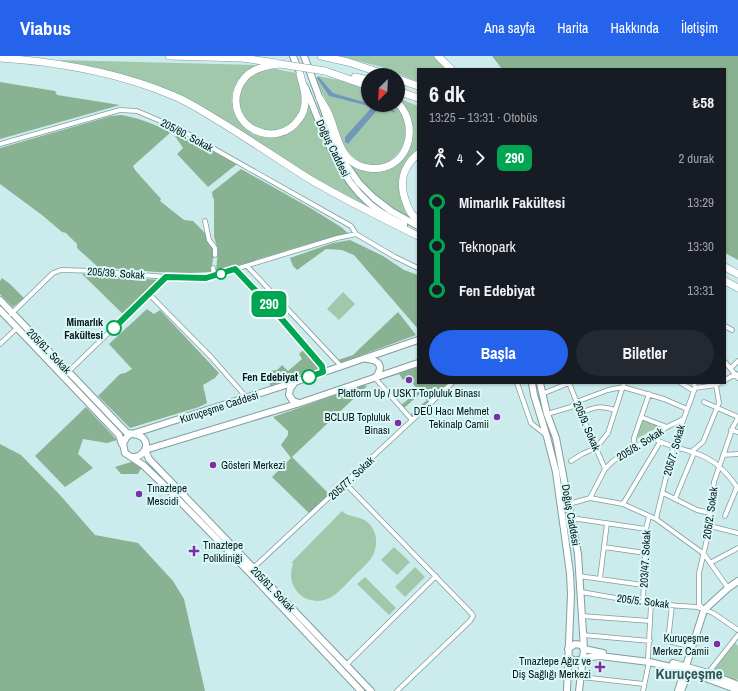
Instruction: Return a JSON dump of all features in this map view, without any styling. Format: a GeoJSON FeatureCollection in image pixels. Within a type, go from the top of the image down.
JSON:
{"type":"FeatureCollection","features":[{"type":"Feature","properties":{"kind":"highway"},"geometry":{"type":"LineString","coordinates":[[169,56],[242,58],[270,61],[361,79]]}},
{"type":"Feature","properties":{"kind":"highway"},"geometry":{"type":"LineString","coordinates":[[321,56],[366,68]]}},
{"type":"Feature","properties":{"kind":"highway"},"geometry":{"type":"LineString","coordinates":[[438,56],[450,68]]}},
{"type":"Feature","properties":{"kind":"highway"},"geometry":{"type":"LineString","coordinates":[[0,58],[38,60],[105,72],[175,96],[208,114],[304,176],[343,198],[417,235]]}},
{"type":"Feature","properties":{"kind":"highway"},"geometry":{"type":"LineString","coordinates":[[280,64],[260,67],[253,70],[244,79],[238,89],[236,96],[238,110],[244,122],[255,131],[268,134],[276,133],[291,128],[297,122],[302,115],[305,102],[305,94],[300,74]]}},
{"type":"Feature","properties":{"kind":"highway"},"geometry":{"type":"LineString","coordinates":[[325,71],[361,84]]}},
{"type":"Feature","properties":{"kind":"highway"},"geometry":{"type":"LineString","coordinates":[[405,81],[417,86]]}},
{"type":"Feature","properties":{"kind":"highway"},"geometry":{"type":"LineString","coordinates":[[405,93],[417,98]]}},
{"type":"Feature","properties":{"kind":"highway"},"geometry":{"type":"LineString","coordinates":[[320,99],[328,113],[346,155],[356,164],[365,168],[373,169],[389,166],[396,162],[404,152],[407,145],[409,127],[404,112]]}},
{"type":"Feature","properties":{"kind":"highway"},"geometry":{"type":"LineString","coordinates":[[417,155],[406,168],[402,186],[408,208],[417,219]]}},
{"type":"Feature","properties":{"kind":"highway"},"geometry":{"type":"LineString","coordinates":[[726,268],[738,274]]}},
{"type":"Feature","properties":{"kind":"highway"},"geometry":{"type":"LineString","coordinates":[[726,282],[738,288]]}},
{"type":"Feature","properties":{"kind":"main road","name":"Doğuş Caddesi"},"geometry":{"type":"LineString","coordinates":[[293,56],[331,149],[350,182],[368,202],[380,211],[417,232]]}},
{"type":"Feature","properties":{"kind":"main road","name":"Doğuş Caddesi"},"geometry":{"type":"LineString","coordinates":[[304,56],[342,159],[359,183],[374,198],[391,211],[417,225]]}},
{"type":"Feature","properties":{"kind":"main road","name":"205/61. Sokak"},"geometry":{"type":"LineString","coordinates":[[0,300],[127,433],[132,434]]}},
{"type":"Feature","properties":{"kind":"main road","name":"205/61. Sokak"},"geometry":{"type":"LineString","coordinates":[[0,310],[122,438],[123,448]]}},
{"type":"Feature","properties":{"kind":"main road","name":"Kuruçeşme Caddesi"},"geometry":{"type":"LineString","coordinates":[[132,434],[247,398],[417,340]]}},
{"type":"Feature","properties":{"kind":"main road"},"geometry":{"type":"LineString","coordinates":[[363,358],[377,361],[380,366],[380,371],[376,378]]}},
{"type":"Feature","properties":{"kind":"main road","name":"Kuruçeşme Caddesi"},"geometry":{"type":"LineString","coordinates":[[145,450],[300,403],[417,364]]}},
{"type":"Feature","properties":{"kind":"main road"},"geometry":{"type":"LineString","coordinates":[[295,382],[290,389],[289,395],[293,401],[300,403]]}},
{"type":"Feature","properties":{"kind":"main road","name":"Doğuş Caddesi"},"geometry":{"type":"LineString","coordinates":[[532,384],[556,472],[570,573],[571,594],[568,649]]}},
{"type":"Feature","properties":{"kind":"main road","name":"Doğuş Caddesi"},"geometry":{"type":"LineString","coordinates":[[540,384],[547,414],[556,438],[578,554],[584,649]]}},
{"type":"Feature","properties":{"kind":"main road"},"geometry":{"type":"LineString","coordinates":[[132,434],[139,435],[144,440],[146,446],[141,455],[134,458],[125,453],[123,448],[126,438],[132,434]]}},
{"type":"Feature","properties":{"kind":"main road","name":"205/61. Sokak"},"geometry":{"type":"LineString","coordinates":[[145,450],[149,459],[361,691]]}},
{"type":"Feature","properties":{"kind":"main road","name":"205/61. Sokak"},"geometry":{"type":"LineString","coordinates":[[130,457],[143,465],[251,570],[371,691]]}},
{"type":"Feature","properties":{"kind":"main road"},"geometry":{"type":"LineString","coordinates":[[680,691],[704,610],[738,581]]}},
{"type":"Feature","properties":{"kind":"main road"},"geometry":{"type":"LineString","coordinates":[[567,691],[568,649],[575,644],[584,649],[598,653],[648,660],[708,673],[738,686]]}},
{"type":"Feature","properties":{"kind":"main road"},"geometry":{"type":"LineString","coordinates":[[579,691],[584,649]]}},
{"type":"Feature","properties":{"kind":"main road"},"geometry":{"type":"LineString","coordinates":[[568,657],[575,661],[590,656],[648,660]]}},
{"type":"Feature","properties":{"kind":"main road"},"geometry":{"type":"LineString","coordinates":[[687,669],[738,686]]}},
{"type":"Feature","properties":{"kind":"street","name":"205/60. Sokak"},"geometry":{"type":"LineString","coordinates":[[0,144],[120,110],[138,111],[193,137],[351,226],[356,234],[395,257],[417,268]]}},
{"type":"Feature","properties":{"kind":"street"},"geometry":{"type":"LineString","coordinates":[[205,221],[209,240],[215,248],[215,255]]}},
{"type":"Feature","properties":{"kind":"street","name":"205/39. Sokak"},"geometry":{"type":"LineString","coordinates":[[7,318],[53,273],[61,270],[97,270],[166,277],[192,278],[214,276],[356,234]]}},
{"type":"Feature","properties":{"kind":"street"},"geometry":{"type":"LineString","coordinates":[[247,266],[340,366]]}},
{"type":"Feature","properties":{"kind":"street"},"geometry":{"type":"LineString","coordinates":[[212,268],[214,276]]}},
{"type":"Feature","properties":{"kind":"street"},"geometry":{"type":"LineString","coordinates":[[235,269],[303,342],[322,366],[323,372]]}},
{"type":"Feature","properties":{"kind":"street"},"geometry":{"type":"LineString","coordinates":[[63,377],[166,277]]}},
{"type":"Feature","properties":{"kind":"street"},"geometry":{"type":"LineString","coordinates":[[149,294],[211,358],[247,398]]}},
{"type":"Feature","properties":{"kind":"street"},"geometry":{"type":"LineString","coordinates":[[726,327],[732,330]]}},
{"type":"Feature","properties":{"kind":"street"},"geometry":{"type":"LineString","coordinates":[[0,344],[17,328]]}},
{"type":"Feature","properties":{"kind":"street"},"geometry":{"type":"LineString","coordinates":[[731,368],[738,361]]}},
{"type":"Feature","properties":{"kind":"street"},"geometry":{"type":"LineString","coordinates":[[726,363],[737,376],[726,380]]}},
{"type":"Feature","properties":{"kind":"street"},"geometry":{"type":"LineString","coordinates":[[376,378],[412,420]]}},
{"type":"Feature","properties":{"kind":"street","name":"205/77. Sokak"},"geometry":{"type":"LineString","coordinates":[[251,570],[451,384]]}},
{"type":"Feature","properties":{"kind":"street"},"geometry":{"type":"LineString","coordinates":[[517,384],[531,423],[539,428],[547,437]]}},
{"type":"Feature","properties":{"kind":"street"},"geometry":{"type":"LineString","coordinates":[[542,394],[567,384]]}},
{"type":"Feature","properties":{"kind":"street","name":"205/9. Sokak"},"geometry":{"type":"LineString","coordinates":[[569,384],[605,469]]}},
{"type":"Feature","properties":{"kind":"street"},"geometry":{"type":"LineString","coordinates":[[675,499],[693,453],[703,442],[719,403],[718,384],[694,387],[684,384]]}},
{"type":"Feature","properties":{"kind":"street"},"geometry":{"type":"LineString","coordinates":[[571,461],[596,448],[608,433],[624,385]]}},
{"type":"Feature","properties":{"kind":"street"},"geometry":{"type":"LineString","coordinates":[[547,414],[571,407],[576,402],[624,385],[687,409]]}},
{"type":"Feature","properties":{"kind":"street","name":"205/7. Sokak"},"geometry":{"type":"LineString","coordinates":[[656,519],[673,448],[694,387]]}},
{"type":"Feature","properties":{"kind":"street"},"geometry":{"type":"LineString","coordinates":[[633,448],[634,438],[649,394]]}},
{"type":"Feature","properties":{"kind":"street"},"geometry":{"type":"LineString","coordinates":[[704,402],[738,418]]}},
{"type":"Feature","properties":{"kind":"street"},"geometry":{"type":"LineString","coordinates":[[581,413],[593,408],[606,407],[615,410]]}},
{"type":"Feature","properties":{"kind":"street"},"geometry":{"type":"LineString","coordinates":[[641,418],[667,427]]}},
{"type":"Feature","properties":{"kind":"street","name":"205/2. Sokak"},"geometry":{"type":"LineString","coordinates":[[704,610],[699,604],[699,573],[710,526],[714,482],[732,430],[738,418]]}},
{"type":"Feature","properties":{"kind":"street","name":"205/8. Sokak"},"geometry":{"type":"LineString","coordinates":[[590,498],[605,469],[613,461],[667,427],[684,419]]}},
{"type":"Feature","properties":{"kind":"street"},"geometry":{"type":"LineString","coordinates":[[539,428],[542,427],[542,421]]}},
{"type":"Feature","properties":{"kind":"street"},"geometry":{"type":"LineString","coordinates":[[732,430],[738,432]]}},
{"type":"Feature","properties":{"kind":"street"},"geometry":{"type":"LineString","coordinates":[[651,437],[673,448],[693,453],[720,467],[738,487],[725,516]]}},
{"type":"Feature","properties":{"kind":"street"},"geometry":{"type":"LineString","coordinates":[[623,504],[660,442]]}},
{"type":"Feature","properties":{"kind":"street"},"geometry":{"type":"LineString","coordinates":[[723,455],[738,454]]}},
{"type":"Feature","properties":{"kind":"street"},"geometry":{"type":"LineString","coordinates":[[345,483],[472,614],[472,618],[397,691]]}},
{"type":"Feature","properties":{"kind":"street"},"geometry":{"type":"LineString","coordinates":[[663,493],[698,510],[710,513]]}},
{"type":"Feature","properties":{"kind":"street"},"geometry":{"type":"LineString","coordinates":[[569,504],[590,498],[623,504],[656,519],[704,554],[728,588]]}},
{"type":"Feature","properties":{"kind":"street","name":"203/47. Sokak"},"geometry":{"type":"LineString","coordinates":[[643,602],[646,529],[649,516]]}},
{"type":"Feature","properties":{"kind":"street"},"geometry":{"type":"LineString","coordinates":[[571,518],[646,529]]}},
{"type":"Feature","properties":{"kind":"street"},"geometry":{"type":"LineString","coordinates":[[600,578],[607,523]]}},
{"type":"Feature","properties":{"kind":"street"},"geometry":{"type":"LineString","coordinates":[[710,526],[738,532]]}},
{"type":"Feature","properties":{"kind":"street"},"geometry":{"type":"LineString","coordinates":[[604,547],[645,553]]}},
{"type":"Feature","properties":{"kind":"street"},"geometry":{"type":"LineString","coordinates":[[710,563],[738,548]]}},
{"type":"Feature","properties":{"kind":"street"},"geometry":{"type":"LineString","coordinates":[[346,665],[436,576]]}},
{"type":"Feature","properties":{"kind":"street"},"geometry":{"type":"LineString","coordinates":[[580,576],[643,585]]}},
{"type":"Feature","properties":{"kind":"street","name":"205/5. Sokak"},"geometry":{"type":"LineString","coordinates":[[581,592],[651,604],[697,607],[713,612],[738,630]]}},
{"type":"Feature","properties":{"kind":"street"},"geometry":{"type":"LineString","coordinates":[[643,691],[650,641],[651,604]]}},
{"type":"Feature","properties":{"kind":"street"},"geometry":{"type":"LineString","coordinates":[[672,605],[668,641],[693,647]]}},
{"type":"Feature","properties":{"kind":"street"},"geometry":{"type":"LineString","coordinates":[[582,616],[650,621]]}},
{"type":"Feature","properties":{"kind":"street"},"geometry":{"type":"LineString","coordinates":[[583,635],[650,641]]}},
{"type":"Feature","properties":{"kind":"street"},"geometry":{"type":"LineString","coordinates":[[708,673],[736,642],[738,635]]}},
{"type":"Feature","properties":{"kind":"street"},"geometry":{"type":"LineString","coordinates":[[581,677],[644,684]]}},
{"type":"Feature","properties":{"kind":"green space"},"geometry":{"type":"Polygon","coordinates":[[[339,56],[434,56],[446,68],[417,68],[417,82],[405,77],[405,68],[384,68],[339,56]]]}},
{"type":"Feature","properties":{"kind":"green space"},"geometry":{"type":"Polygon","coordinates":[[[492,56],[738,56],[738,260],[726,254],[726,68],[501,68],[492,56]]]}},
{"type":"Feature","properties":{"kind":"green space"},"geometry":{"type":"Polygon","coordinates":[[[59,60],[256,65],[240,78],[232,93],[234,112],[244,128],[261,137],[273,137],[286,134],[308,100],[332,158],[348,184],[384,217],[343,196],[200,106],[144,81],[59,60]]]}},
{"type":"Feature","properties":{"kind":"green space"},"geometry":{"type":"Polygon","coordinates":[[[270,68],[296,73],[302,97],[299,114],[290,125],[276,130],[262,130],[250,123],[241,112],[239,94],[244,82],[252,73],[270,68]]]}},
{"type":"Feature","properties":{"kind":"green space"},"geometry":{"type":"Polygon","coordinates":[[[318,76],[361,86],[361,101],[333,93],[318,76]]]}},
{"type":"Feature","properties":{"kind":"green space"},"geometry":{"type":"Polygon","coordinates":[[[315,78],[317,78],[329,96],[361,104],[361,112],[368,112],[346,137],[348,144],[376,112],[400,112],[404,120],[406,134],[402,147],[394,157],[384,164],[372,165],[359,161],[347,150],[341,139],[323,93],[315,78]]]}},
{"type":"Feature","properties":{"kind":"green space"},"geometry":{"type":"Polygon","coordinates":[[[0,82],[55,91],[57,95],[120,105],[0,139],[0,82]]]}},
{"type":"Feature","properties":{"kind":"green space"},"geometry":{"type":"Polygon","coordinates":[[[405,101],[417,106],[417,152],[401,173],[399,188],[402,203],[407,213],[417,224],[380,202],[347,164],[353,164],[368,171],[374,172],[387,170],[394,165],[411,133],[403,112],[405,112],[405,101]]]}},
{"type":"Feature","properties":{"kind":"green space"},"geometry":{"type":"Polygon","coordinates":[[[121,115],[159,126],[171,132],[133,166],[161,199],[160,201],[184,220],[193,221],[205,233],[214,252],[211,272],[156,272],[98,267],[77,248],[77,244],[66,233],[62,232],[0,184],[0,148],[111,116],[121,115]]]}},
{"type":"Feature","properties":{"kind":"green space"},"geometry":{"type":"Polygon","coordinates":[[[179,133],[237,164],[208,187],[177,154],[183,148],[175,136],[179,133]]]}},
{"type":"Feature","properties":{"kind":"green space"},"geometry":{"type":"Polygon","coordinates":[[[241,169],[312,209],[341,227],[349,234],[216,271],[218,250],[214,237],[214,199],[212,192],[241,169]]]}},
{"type":"Feature","properties":{"kind":"green space"},"geometry":{"type":"Polygon","coordinates":[[[350,240],[383,256],[404,270],[417,275],[417,328],[354,255],[342,250],[326,249],[297,270],[293,266],[290,258],[333,243],[350,240]]]}},
{"type":"Feature","properties":{"kind":"green space"},"geometry":{"type":"Polygon","coordinates":[[[82,274],[160,280],[124,315],[82,274]]]}},
{"type":"Feature","properties":{"kind":"green space"},"geometry":{"type":"Polygon","coordinates":[[[2,278],[24,298],[13,307],[0,294],[0,281],[2,278]]]}},
{"type":"Feature","properties":{"kind":"green space"},"geometry":{"type":"Polygon","coordinates":[[[343,292],[355,304],[339,320],[327,309],[343,292]]]}},
{"type":"Feature","properties":{"kind":"green space"},"geometry":{"type":"Polygon","coordinates":[[[147,309],[154,314],[160,310],[219,373],[215,378],[203,385],[207,403],[199,407],[130,428],[98,396],[120,374],[132,369],[109,344],[147,309]]]}},
{"type":"Feature","properties":{"kind":"green space"},"geometry":{"type":"Polygon","coordinates":[[[398,312],[416,335],[340,363],[338,360],[353,355],[398,312]]]}},
{"type":"Feature","properties":{"kind":"green space"},"geometry":{"type":"Polygon","coordinates":[[[305,348],[319,366],[319,369],[270,386],[270,371],[277,370],[282,365],[288,371],[302,359],[299,354],[305,348]]]}},
{"type":"Feature","properties":{"kind":"green space"},"geometry":{"type":"Polygon","coordinates":[[[417,367],[417,384],[448,384],[412,418],[410,415],[427,400],[421,393],[404,408],[401,405],[419,391],[413,384],[414,381],[410,376],[403,380],[399,374],[380,380],[378,378],[417,367]]]}},
{"type":"Feature","properties":{"kind":"green space"},"geometry":{"type":"Polygon","coordinates":[[[364,385],[367,386],[292,457],[330,495],[310,514],[272,477],[291,458],[281,445],[288,435],[288,431],[273,417],[364,385]]]}},
{"type":"Feature","properties":{"kind":"green space"},"geometry":{"type":"Polygon","coordinates":[[[86,407],[117,440],[107,443],[83,439],[78,454],[93,468],[65,487],[35,456],[86,407]]]}},
{"type":"Feature","properties":{"kind":"green space"},"geometry":{"type":"Polygon","coordinates":[[[642,419],[660,426],[636,439],[642,419]]]}},
{"type":"Feature","properties":{"kind":"green space"},"geometry":{"type":"Polygon","coordinates":[[[0,444],[21,455],[60,495],[95,535],[138,543],[173,581],[184,599],[205,691],[0,691],[0,444]]]}},
{"type":"Feature","properties":{"kind":"green space"},"geometry":{"type":"Polygon","coordinates":[[[134,461],[143,465],[138,474],[121,474],[115,467],[134,461]]]}},
{"type":"Feature","properties":{"kind":"green space"},"geometry":{"type":"Polygon","coordinates":[[[342,511],[346,514],[366,521],[373,529],[376,538],[374,553],[365,565],[330,598],[318,601],[307,599],[299,594],[294,587],[291,577],[292,562],[342,511]]]}},
{"type":"Feature","properties":{"kind":"green space"},"geometry":{"type":"Polygon","coordinates":[[[394,547],[410,562],[397,575],[381,560],[394,547]]]}},
{"type":"Feature","properties":{"kind":"green space"},"geometry":{"type":"Polygon","coordinates":[[[415,567],[425,577],[405,597],[395,587],[415,567]]]}},
{"type":"Feature","properties":{"kind":"green space"},"geometry":{"type":"Polygon","coordinates":[[[365,577],[396,608],[389,615],[357,584],[365,577]]]}},
{"type":"Feature","properties":{"kind":"green space"},"geometry":{"type":"Polygon","coordinates":[[[735,643],[738,646],[738,679],[736,681],[713,671],[735,643]]]}},
{"type":"Feature","properties":{"kind":"water"},"geometry":{"type":"Polygon","coordinates":[[[318,76],[333,93],[361,101],[361,104],[329,96],[317,78],[318,76]]]}},
{"type":"Feature","properties":{"kind":"water"},"geometry":{"type":"Polygon","coordinates":[[[368,112],[376,112],[348,144],[345,142],[345,137],[368,112]]]}},
{"type":"Feature","properties":{"kind":"bus line","name":"290"},"geometry":{"type":"LineString","coordinates":[[114,328],[166,277],[206,278],[235,269],[303,342],[322,366],[323,372],[309,377]]}},
{"type":"Feature","properties":{"kind":"place","name":"Mimarlık Fakültesi"},"geometry":{"type":"Point","coordinates":[114,328]}},
{"type":"Feature","properties":{"kind":"place","name":"Fen Edebiyat"},"geometry":{"type":"Point","coordinates":[309,377]}},
{"type":"Feature","properties":{"kind":"place","name":"Platform Up / USKT Topluluk Binası"},"geometry":{"type":"Point","coordinates":[409,380]}},
{"type":"Feature","properties":{"kind":"place","name":"DEÜ Hacı Mehmet Tekinalp Camii"},"geometry":{"type":"Point","coordinates":[497,417]}},
{"type":"Feature","properties":{"kind":"place","name":"BCLUB Topluluk Binası"},"geometry":{"type":"Point","coordinates":[398,423]}},
{"type":"Feature","properties":{"kind":"place","name":"Gösteri Merkezi"},"geometry":{"type":"Point","coordinates":[213,465]}},
{"type":"Feature","properties":{"kind":"place","name":"Tınaztepe Mescidi"},"geometry":{"type":"Point","coordinates":[139,494]}},
{"type":"Feature","properties":{"kind":"place","name":"Tınaztepe Polikliniği"},"geometry":{"type":"Point","coordinates":[194,551]}},
{"type":"Feature","properties":{"kind":"place","name":"Kuruçeşme Merkez Camii"},"geometry":{"type":"Point","coordinates":[717,644]}},
{"type":"Feature","properties":{"kind":"place","name":"Tınaztepe Ağız ve Diş Sağlığı Merkezi"},"geometry":{"type":"Point","coordinates":[600,667]}},
{"type":"Feature","properties":{"kind":"district","name":"Kuruçeşme"},"geometry":{"type":"Point","coordinates":[689,673]}}]}
